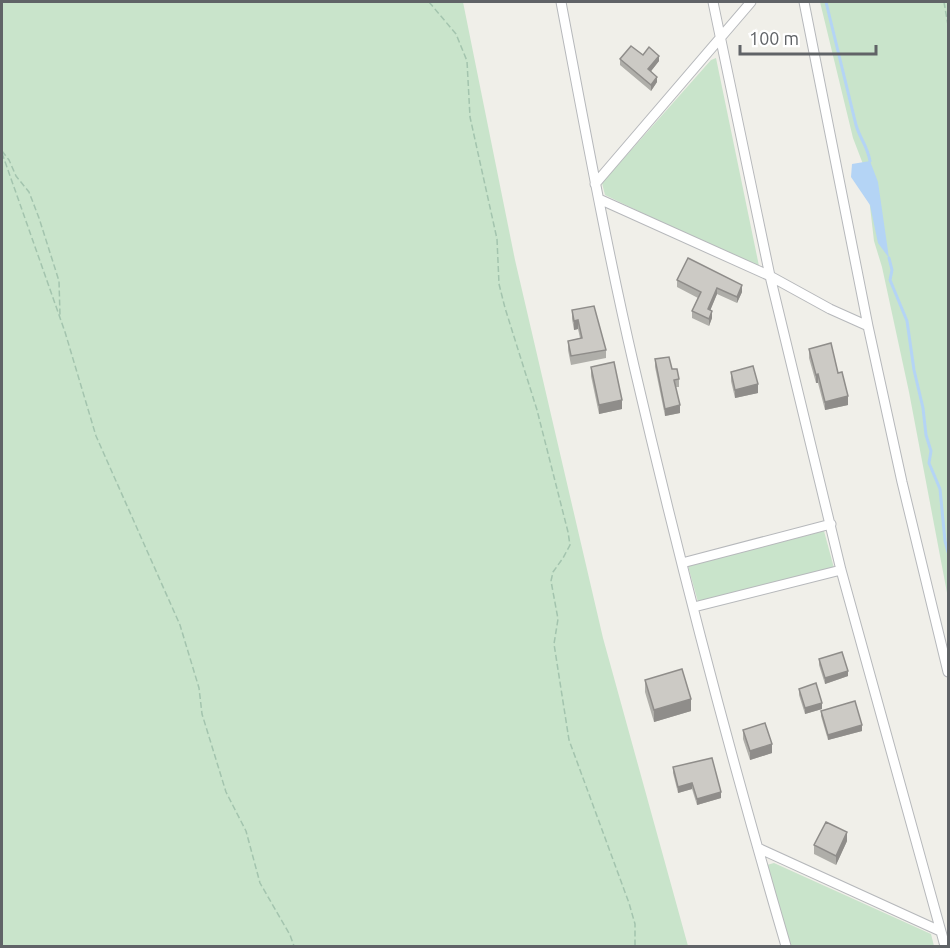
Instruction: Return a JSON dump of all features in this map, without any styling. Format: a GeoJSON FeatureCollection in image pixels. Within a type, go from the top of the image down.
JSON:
{"type":"FeatureCollection","features":[{"type":"Feature","properties":{"kind":"street"},"geometry":{"type":"LineString","coordinates":[[561,2],[595,184],[633,365],[682,563],[786,946]]}},
{"type":"Feature","properties":{"kind":"street"},"geometry":{"type":"LineString","coordinates":[[713,2],[771,276],[841,570],[945,946]]}},
{"type":"Feature","properties":{"kind":"street"},"geometry":{"type":"LineString","coordinates":[[595,184],[751,2]]}},
{"type":"Feature","properties":{"kind":"street"},"geometry":{"type":"LineString","coordinates":[[804,2],[868,326],[902,482],[948,672]]}},
{"type":"Feature","properties":{"kind":"street"},"geometry":{"type":"LineString","coordinates":[[599,199],[771,276],[830,309],[868,326]]}},
{"type":"Feature","properties":{"kind":"street"},"geometry":{"type":"LineString","coordinates":[[682,563],[831,524]]}},
{"type":"Feature","properties":{"kind":"street"},"geometry":{"type":"LineString","coordinates":[[694,607],[841,570]]}},
{"type":"Feature","properties":{"kind":"street"},"geometry":{"type":"LineString","coordinates":[[758,848],[940,931]]}},
{"type":"Feature","properties":{"kind":"path"},"geometry":{"type":"LineString","coordinates":[[429,2],[456,34],[467,61],[470,117],[497,239],[499,284],[537,410],[570,545],[553,572],[551,580],[558,619],[554,644],[568,740],[629,903],[635,924],[634,946]]}},
{"type":"Feature","properties":{"kind":"path"},"geometry":{"type":"LineString","coordinates":[[944,2],[948,25]]}},
{"type":"Feature","properties":{"kind":"path"},"geometry":{"type":"LineString","coordinates":[[2,152],[60,319],[96,436],[183,634],[199,688],[202,714],[226,792],[246,831],[260,883],[294,946]]}},
{"type":"Feature","properties":{"kind":"path"},"geometry":{"type":"LineString","coordinates":[[2,152],[9,160],[16,176],[29,192],[39,218],[59,281],[60,319]]}},
{"type":"Feature","properties":{"kind":"green space"},"geometry":{"type":"Polygon","coordinates":[[[2,2],[463,2],[515,260],[603,638],[688,946],[2,946],[2,2]]]}},
{"type":"Feature","properties":{"kind":"green space"},"geometry":{"type":"Polygon","coordinates":[[[820,2],[948,2],[948,598],[909,392],[882,267],[874,241],[866,172],[853,138],[820,2]]]}},
{"type":"Feature","properties":{"kind":"green space"},"geometry":{"type":"Polygon","coordinates":[[[716,58],[759,266],[754,267],[605,195],[602,183],[711,60],[716,58]]]}},
{"type":"Feature","properties":{"kind":"green space"},"geometry":{"type":"Polygon","coordinates":[[[824,531],[834,568],[698,602],[688,566],[824,531]]]}},
{"type":"Feature","properties":{"kind":"green space"},"geometry":{"type":"Polygon","coordinates":[[[774,863],[931,934],[934,946],[791,946],[767,865],[774,863]]]}},
{"type":"Feature","properties":{"kind":"water"},"geometry":{"type":"Polygon","coordinates":[[[870,161],[878,182],[889,258],[878,243],[870,205],[851,177],[852,164],[870,161]]]}},
{"type":"Feature","properties":{"kind":"building"},"geometry":{"type":"Polygon","coordinates":[[[631,46],[643,55],[649,47],[659,56],[648,69],[657,77],[651,85],[620,59],[631,46]]]}},
{"type":"Feature","properties":{"kind":"building"},"geometry":{"type":"Polygon","coordinates":[[[688,258],[742,285],[737,297],[717,288],[708,309],[712,311],[709,319],[692,311],[701,292],[677,280],[688,258]]]}},
{"type":"Feature","properties":{"kind":"building"},"geometry":{"type":"Polygon","coordinates":[[[594,306],[606,350],[571,356],[568,341],[582,338],[578,320],[574,321],[572,310],[594,306]]]}},
{"type":"Feature","properties":{"kind":"building"},"geometry":{"type":"Polygon","coordinates":[[[831,343],[838,373],[842,372],[848,396],[825,402],[809,349],[831,343]]]}},
{"type":"Feature","properties":{"kind":"building"},"geometry":{"type":"Polygon","coordinates":[[[669,357],[672,369],[677,369],[679,379],[674,380],[680,405],[665,409],[655,359],[669,357]]]}},
{"type":"Feature","properties":{"kind":"building"},"geometry":{"type":"Polygon","coordinates":[[[614,362],[622,400],[599,405],[591,367],[614,362]]]}},
{"type":"Feature","properties":{"kind":"building"},"geometry":{"type":"Polygon","coordinates":[[[753,366],[758,384],[735,390],[731,372],[753,366]]]}},
{"type":"Feature","properties":{"kind":"building"},"geometry":{"type":"Polygon","coordinates":[[[842,652],[848,671],[825,678],[819,659],[842,652]]]}},
{"type":"Feature","properties":{"kind":"building"},"geometry":{"type":"Polygon","coordinates":[[[682,669],[691,699],[654,710],[645,680],[682,669]]]}},
{"type":"Feature","properties":{"kind":"building"},"geometry":{"type":"Polygon","coordinates":[[[816,683],[822,703],[805,708],[799,689],[816,683]]]}},
{"type":"Feature","properties":{"kind":"building"},"geometry":{"type":"Polygon","coordinates":[[[855,701],[862,725],[828,735],[821,711],[855,701]]]}},
{"type":"Feature","properties":{"kind":"building"},"geometry":{"type":"Polygon","coordinates":[[[765,723],[772,744],[750,751],[743,730],[765,723]]]}},
{"type":"Feature","properties":{"kind":"building"},"geometry":{"type":"Polygon","coordinates":[[[712,758],[721,792],[697,799],[692,783],[678,787],[673,767],[712,758]]]}},
{"type":"Feature","properties":{"kind":"building"},"geometry":{"type":"Polygon","coordinates":[[[826,822],[847,832],[836,856],[814,845],[826,822]]]}},
{"type":"Feature","properties":{"kind":"waterway"},"geometry":{"type":"LineString","coordinates":[[826,2],[856,125],[870,161]]}},
{"type":"Feature","properties":{"kind":"waterway"},"geometry":{"type":"LineString","coordinates":[[889,258],[892,270],[890,280],[907,321],[914,370],[931,451],[929,463],[940,489],[948,552]]}}]}
